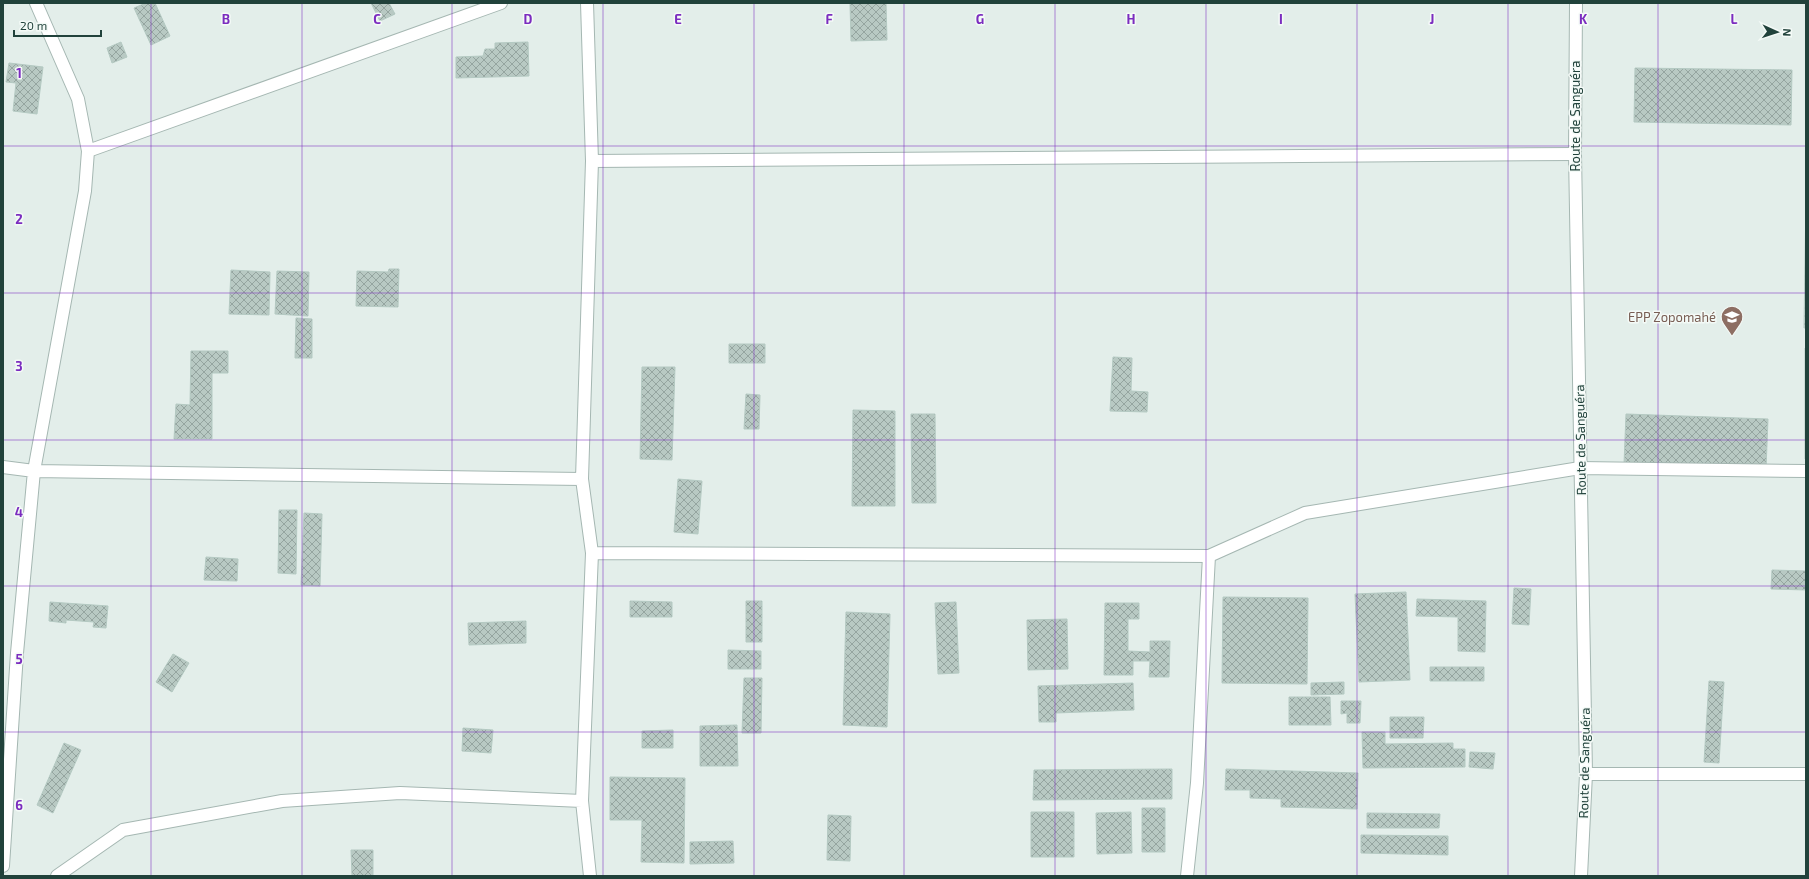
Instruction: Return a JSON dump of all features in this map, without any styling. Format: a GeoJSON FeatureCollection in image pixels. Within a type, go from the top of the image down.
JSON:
{"type":"FeatureCollection","features":[{"type":"Feature","properties":{"kind":"street"},"geometry":{"type":"LineString","coordinates":[[3,866],[17,653],[34,471],[85,191],[88,151],[78,99],[36,3]]}},
{"type":"Feature","properties":{"kind":"street"},"geometry":{"type":"LineString","coordinates":[[88,151],[501,3]]}},
{"type":"Feature","properties":{"kind":"street"},"geometry":{"type":"LineString","coordinates":[[587,3],[592,160],[582,479],[592,553],[582,801],[590,876]]}},
{"type":"Feature","properties":{"kind":"street","name":"Route de Sanguéra"},"geometry":{"type":"LineString","coordinates":[[1576,3],[1575,154],[1586,774],[1581,876]]}},
{"type":"Feature","properties":{"kind":"street"},"geometry":{"type":"LineString","coordinates":[[592,160],[1575,154]]}},
{"type":"Feature","properties":{"kind":"street"},"geometry":{"type":"LineString","coordinates":[[3,467],[34,471],[582,479]]}},
{"type":"Feature","properties":{"kind":"street"},"geometry":{"type":"LineString","coordinates":[[592,553],[1209,556],[1305,513],[1580,468],[1806,471]]}},
{"type":"Feature","properties":{"kind":"street"},"geometry":{"type":"LineString","coordinates":[[1187,876],[1197,783],[1209,556]]}},
{"type":"Feature","properties":{"kind":"street"},"geometry":{"type":"LineString","coordinates":[[1586,774],[1806,774]]}},
{"type":"Feature","properties":{"kind":"street"},"geometry":{"type":"LineString","coordinates":[[57,876],[123,830],[282,801],[400,793],[582,801]]}},
{"type":"Feature","properties":{"kind":"building"},"geometry":{"type":"Polygon","coordinates":[[[146,3],[155,3],[170,36],[151,45],[134,8],[146,3]]]}},
{"type":"Feature","properties":{"kind":"building"},"geometry":{"type":"Polygon","coordinates":[[[371,3],[389,3],[395,14],[380,21],[371,3]]]}},
{"type":"Feature","properties":{"kind":"building"},"geometry":{"type":"Polygon","coordinates":[[[850,3],[886,3],[887,40],[851,41],[850,3]]]}},
{"type":"Feature","properties":{"kind":"building"},"geometry":{"type":"Polygon","coordinates":[[[121,42],[127,57],[112,63],[107,48],[121,42]]]}},
{"type":"Feature","properties":{"kind":"building"},"geometry":{"type":"Polygon","coordinates":[[[528,42],[529,76],[456,78],[456,57],[483,56],[485,49],[495,49],[495,43],[528,42]]]}},
{"type":"Feature","properties":{"kind":"building"},"geometry":{"type":"Polygon","coordinates":[[[9,63],[43,67],[37,114],[13,111],[16,83],[6,82],[9,63]]]}},
{"type":"Feature","properties":{"kind":"building"},"geometry":{"type":"Polygon","coordinates":[[[1635,68],[1792,70],[1791,125],[1634,122],[1635,68]]]}},
{"type":"Feature","properties":{"kind":"building"},"geometry":{"type":"Polygon","coordinates":[[[1806,198],[1806,328],[1804,328],[1806,198]]]}},
{"type":"Feature","properties":{"kind":"building"},"geometry":{"type":"Polygon","coordinates":[[[389,269],[399,269],[398,307],[356,306],[357,271],[388,272],[389,269]]]}},
{"type":"Feature","properties":{"kind":"building"},"geometry":{"type":"Polygon","coordinates":[[[231,270],[270,272],[269,315],[229,314],[231,270]]]}},
{"type":"Feature","properties":{"kind":"building"},"geometry":{"type":"Polygon","coordinates":[[[277,271],[309,272],[308,316],[275,314],[277,271]]]}},
{"type":"Feature","properties":{"kind":"building"},"geometry":{"type":"Polygon","coordinates":[[[296,318],[312,319],[312,358],[295,358],[296,318]]]}},
{"type":"Feature","properties":{"kind":"building"},"geometry":{"type":"Polygon","coordinates":[[[729,344],[765,344],[765,363],[729,363],[729,344]]]}},
{"type":"Feature","properties":{"kind":"building"},"geometry":{"type":"Polygon","coordinates":[[[1806,348],[1806,459],[1805,459],[1806,348]]]}},
{"type":"Feature","properties":{"kind":"building"},"geometry":{"type":"Polygon","coordinates":[[[191,351],[228,351],[228,373],[212,373],[212,439],[174,439],[176,404],[190,405],[191,351]]]}},
{"type":"Feature","properties":{"kind":"building"},"geometry":{"type":"Polygon","coordinates":[[[1113,357],[1132,358],[1131,391],[1148,392],[1147,412],[1110,411],[1113,357]]]}},
{"type":"Feature","properties":{"kind":"building"},"geometry":{"type":"Polygon","coordinates":[[[642,367],[675,367],[672,460],[640,459],[642,367]]]}},
{"type":"Feature","properties":{"kind":"building"},"geometry":{"type":"Polygon","coordinates":[[[746,394],[760,395],[759,429],[744,429],[746,394]]]}},
{"type":"Feature","properties":{"kind":"building"},"geometry":{"type":"Polygon","coordinates":[[[853,410],[895,411],[895,506],[852,506],[853,410]]]}},
{"type":"Feature","properties":{"kind":"building"},"geometry":{"type":"Polygon","coordinates":[[[911,414],[935,414],[936,503],[912,503],[911,414]]]}},
{"type":"Feature","properties":{"kind":"building"},"geometry":{"type":"Polygon","coordinates":[[[1626,414],[1768,419],[1766,469],[1624,464],[1626,414]]]}},
{"type":"Feature","properties":{"kind":"building"},"geometry":{"type":"Polygon","coordinates":[[[678,479],[702,481],[698,534],[674,532],[678,479]]]}},
{"type":"Feature","properties":{"kind":"building"},"geometry":{"type":"Polygon","coordinates":[[[279,510],[297,510],[296,574],[278,573],[279,510]]]}},
{"type":"Feature","properties":{"kind":"building"},"geometry":{"type":"Polygon","coordinates":[[[304,513],[322,514],[320,586],[301,585],[304,513]]]}},
{"type":"Feature","properties":{"kind":"building"},"geometry":{"type":"Polygon","coordinates":[[[206,557],[238,559],[237,581],[204,580],[206,557]]]}},
{"type":"Feature","properties":{"kind":"building"},"geometry":{"type":"Polygon","coordinates":[[[1772,570],[1806,571],[1806,590],[1771,589],[1772,570]]]}},
{"type":"Feature","properties":{"kind":"building"},"geometry":{"type":"Polygon","coordinates":[[[1514,588],[1531,589],[1529,625],[1512,624],[1514,588]]]}},
{"type":"Feature","properties":{"kind":"building"},"geometry":{"type":"Polygon","coordinates":[[[1406,592],[1410,680],[1359,682],[1355,594],[1406,592]]]}},
{"type":"Feature","properties":{"kind":"building"},"geometry":{"type":"Polygon","coordinates":[[[1223,597],[1308,598],[1307,684],[1222,683],[1223,597]]]}},
{"type":"Feature","properties":{"kind":"building"},"geometry":{"type":"Polygon","coordinates":[[[1417,599],[1486,601],[1485,652],[1458,651],[1458,617],[1416,616],[1417,599]]]}},
{"type":"Feature","properties":{"kind":"building"},"geometry":{"type":"Polygon","coordinates":[[[630,601],[672,602],[672,617],[630,617],[630,601]]]}},
{"type":"Feature","properties":{"kind":"building"},"geometry":{"type":"Polygon","coordinates":[[[746,601],[762,601],[762,642],[746,642],[746,601]]]}},
{"type":"Feature","properties":{"kind":"building"},"geometry":{"type":"Polygon","coordinates":[[[50,602],[108,606],[106,628],[93,627],[94,622],[66,620],[66,623],[49,621],[50,602]]]}},
{"type":"Feature","properties":{"kind":"building"},"geometry":{"type":"Polygon","coordinates":[[[956,602],[959,673],[938,674],[935,603],[956,602]]]}},
{"type":"Feature","properties":{"kind":"building"},"geometry":{"type":"Polygon","coordinates":[[[1105,603],[1139,603],[1139,619],[1128,619],[1128,651],[1150,652],[1150,641],[1170,641],[1169,677],[1149,677],[1150,661],[1133,661],[1133,675],[1104,675],[1105,603]]]}},
{"type":"Feature","properties":{"kind":"building"},"geometry":{"type":"Polygon","coordinates":[[[846,612],[890,614],[887,727],[843,725],[846,612]]]}},
{"type":"Feature","properties":{"kind":"building"},"geometry":{"type":"Polygon","coordinates":[[[1067,619],[1068,669],[1028,670],[1027,620],[1067,619]]]}},
{"type":"Feature","properties":{"kind":"building"},"geometry":{"type":"Polygon","coordinates":[[[526,621],[526,643],[469,645],[468,623],[526,621]]]}},
{"type":"Feature","properties":{"kind":"building"},"geometry":{"type":"Polygon","coordinates":[[[728,650],[761,651],[761,669],[728,669],[728,650]]]}},
{"type":"Feature","properties":{"kind":"building"},"geometry":{"type":"Polygon","coordinates":[[[173,654],[189,663],[172,692],[156,682],[173,654]]]}},
{"type":"Feature","properties":{"kind":"building"},"geometry":{"type":"Polygon","coordinates":[[[1430,667],[1484,667],[1484,681],[1430,681],[1430,667]]]}},
{"type":"Feature","properties":{"kind":"building"},"geometry":{"type":"Polygon","coordinates":[[[744,678],[762,678],[761,733],[742,733],[744,678]]]}},
{"type":"Feature","properties":{"kind":"building"},"geometry":{"type":"Polygon","coordinates":[[[1709,681],[1724,682],[1719,763],[1704,762],[1709,681]]]}},
{"type":"Feature","properties":{"kind":"building"},"geometry":{"type":"Polygon","coordinates":[[[1344,682],[1344,694],[1311,695],[1311,683],[1344,682]]]}},
{"type":"Feature","properties":{"kind":"building"},"geometry":{"type":"Polygon","coordinates":[[[1133,683],[1134,710],[1056,713],[1056,722],[1039,722],[1038,686],[1133,683]]]}},
{"type":"Feature","properties":{"kind":"building"},"geometry":{"type":"Polygon","coordinates":[[[1289,697],[1330,697],[1331,725],[1289,725],[1289,697]]]}},
{"type":"Feature","properties":{"kind":"building"},"geometry":{"type":"Polygon","coordinates":[[[1341,701],[1361,701],[1360,723],[1347,723],[1347,713],[1341,714],[1341,701]]]}},
{"type":"Feature","properties":{"kind":"building"},"geometry":{"type":"Polygon","coordinates":[[[1390,717],[1424,717],[1423,738],[1390,738],[1390,717]]]}},
{"type":"Feature","properties":{"kind":"building"},"geometry":{"type":"Polygon","coordinates":[[[737,725],[738,766],[700,766],[700,726],[737,725]]]}},
{"type":"Feature","properties":{"kind":"building"},"geometry":{"type":"Polygon","coordinates":[[[463,728],[493,730],[491,753],[462,751],[463,728]]]}},
{"type":"Feature","properties":{"kind":"building"},"geometry":{"type":"Polygon","coordinates":[[[673,730],[673,748],[642,748],[642,731],[673,730]]]}},
{"type":"Feature","properties":{"kind":"building"},"geometry":{"type":"Polygon","coordinates":[[[1362,732],[1385,732],[1385,744],[1453,743],[1453,749],[1465,749],[1465,767],[1363,768],[1362,732]]]}},
{"type":"Feature","properties":{"kind":"building"},"geometry":{"type":"Polygon","coordinates":[[[64,743],[81,750],[53,813],[37,805],[64,743]]]}},
{"type":"Feature","properties":{"kind":"building"},"geometry":{"type":"Polygon","coordinates":[[[1470,752],[1495,753],[1493,769],[1469,767],[1470,752]]]}},
{"type":"Feature","properties":{"kind":"building"},"geometry":{"type":"Polygon","coordinates":[[[1172,769],[1172,799],[1033,800],[1034,770],[1172,769]]]}},
{"type":"Feature","properties":{"kind":"building"},"geometry":{"type":"Polygon","coordinates":[[[1226,769],[1358,773],[1357,809],[1281,807],[1281,799],[1250,798],[1250,790],[1225,790],[1226,769]]]}},
{"type":"Feature","properties":{"kind":"building"},"geometry":{"type":"Polygon","coordinates":[[[610,777],[685,778],[684,863],[641,862],[642,820],[610,820],[610,777]]]}},
{"type":"Feature","properties":{"kind":"building"},"geometry":{"type":"Polygon","coordinates":[[[1142,808],[1165,808],[1165,852],[1142,852],[1142,808]]]}},
{"type":"Feature","properties":{"kind":"building"},"geometry":{"type":"Polygon","coordinates":[[[1031,812],[1074,812],[1074,857],[1031,857],[1031,812]]]}},
{"type":"Feature","properties":{"kind":"building"},"geometry":{"type":"Polygon","coordinates":[[[1131,812],[1132,853],[1097,854],[1096,813],[1131,812]]]}},
{"type":"Feature","properties":{"kind":"building"},"geometry":{"type":"Polygon","coordinates":[[[1367,813],[1440,814],[1439,828],[1367,828],[1367,813]]]}},
{"type":"Feature","properties":{"kind":"building"},"geometry":{"type":"Polygon","coordinates":[[[828,815],[851,816],[850,861],[827,860],[828,815]]]}},
{"type":"Feature","properties":{"kind":"building"},"geometry":{"type":"Polygon","coordinates":[[[1361,835],[1448,836],[1448,855],[1361,853],[1361,835]]]}},
{"type":"Feature","properties":{"kind":"building"},"geometry":{"type":"Polygon","coordinates":[[[733,841],[734,863],[690,864],[690,842],[733,841]]]}},
{"type":"Feature","properties":{"kind":"building"},"geometry":{"type":"Polygon","coordinates":[[[351,850],[373,850],[373,876],[352,876],[351,850]]]}},
{"type":"Feature","properties":{"kind":"place","name":"EPP Zopomahé"},"geometry":{"type":"Point","coordinates":[1732,336]}}]}
